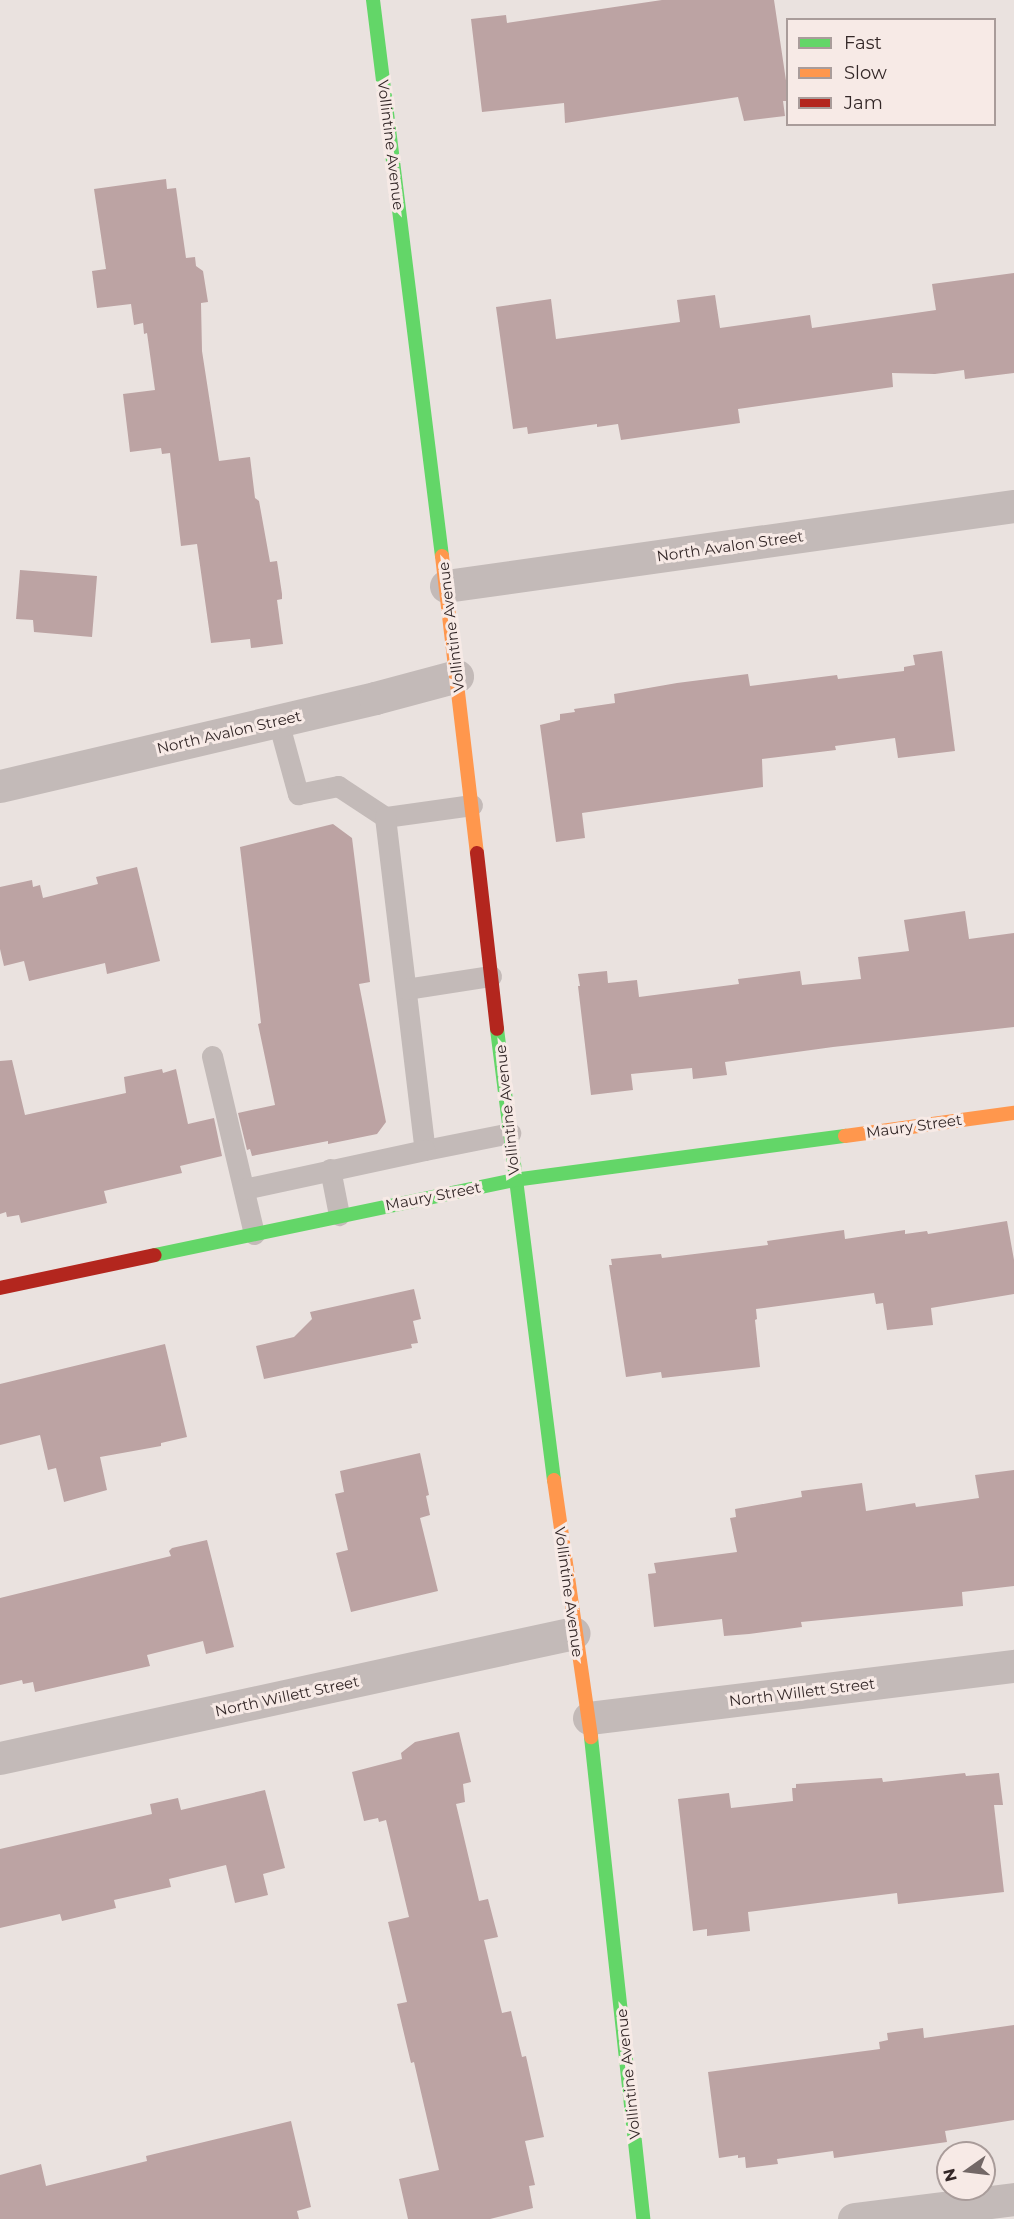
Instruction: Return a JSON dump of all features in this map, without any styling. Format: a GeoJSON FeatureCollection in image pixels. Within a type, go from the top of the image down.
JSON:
{"type":"FeatureCollection","features":[{"type":"Feature","properties":{"kind":"street","name":"Vollintine Avenue"},"geometry":{"type":"LineString","coordinates":[[373,0],[457,676],[514,1180],[574,1634],[589,1718],[644,2219]]}},
{"type":"Feature","properties":{"kind":"street","name":"North Avalon Street"},"geometry":{"type":"LineString","coordinates":[[446,586],[1014,506]]}},
{"type":"Feature","properties":{"kind":"street","name":"North Avalon Street"},"geometry":{"type":"LineString","coordinates":[[0,786],[278,721],[457,676]]}},
{"type":"Feature","properties":{"kind":"street","name":"Maury Street"},"geometry":{"type":"LineString","coordinates":[[0,1288],[514,1180],[1014,1113]]}},
{"type":"Feature","properties":{"kind":"street","name":"North Willett Street"},"geometry":{"type":"LineString","coordinates":[[0,1758],[574,1634]]}},
{"type":"Feature","properties":{"kind":"street","name":"North Willett Street"},"geometry":{"type":"LineString","coordinates":[[589,1718],[1014,1666]]}},
{"type":"Feature","properties":{"kind":"street"},"geometry":{"type":"LineString","coordinates":[[854,2219],[1014,2199]]}},
{"type":"Feature","properties":{"kind":"lane"},"geometry":{"type":"LineString","coordinates":[[278,721],[298,794],[338,786],[385,817],[472,805]]}},
{"type":"Feature","properties":{"kind":"lane"},"geometry":{"type":"LineString","coordinates":[[385,817],[425,1150]]}},
{"type":"Feature","properties":{"kind":"lane"},"geometry":{"type":"LineString","coordinates":[[406,989],[491,976]]}},
{"type":"Feature","properties":{"kind":"lane"},"geometry":{"type":"LineString","coordinates":[[212,1056],[254,1234]]}},
{"type":"Feature","properties":{"kind":"lane"},"geometry":{"type":"LineString","coordinates":[[244,1189],[330,1169],[510,1133]]}},
{"type":"Feature","properties":{"kind":"lane"},"geometry":{"type":"LineString","coordinates":[[330,1169],[339,1215]]}},
{"type":"Feature","properties":{"kind":"building"},"geometry":{"type":"Polygon","coordinates":[[[662,0],[774,0],[786,81],[786,101],[783,101],[785,116],[744,121],[738,97],[565,123],[564,103],[482,112],[471,19],[506,15],[507,23],[662,0]]]}},
{"type":"Feature","properties":{"kind":"building"},"geometry":{"type":"Polygon","coordinates":[[[166,179],[167,189],[176,188],[186,258],[195,257],[196,266],[203,271],[208,302],[201,303],[202,351],[219,461],[250,457],[255,498],[259,501],[270,562],[277,561],[282,599],[277,600],[283,644],[251,648],[250,639],[211,643],[197,544],[181,546],[170,453],[162,454],[161,448],[130,452],[123,394],[155,390],[147,333],[144,334],[143,323],[134,325],[131,304],[97,308],[92,271],[106,269],[94,189],[166,179]]]}},
{"type":"Feature","properties":{"kind":"building"},"geometry":{"type":"Polygon","coordinates":[[[1014,273],[1014,373],[965,379],[964,370],[935,374],[892,373],[893,387],[738,409],[740,423],[621,440],[618,424],[597,427],[597,424],[528,434],[527,427],[513,429],[496,307],[551,299],[556,339],[680,322],[677,300],[715,295],[720,328],[810,315],[812,328],[936,310],[932,284],[1014,273]]]}},
{"type":"Feature","properties":{"kind":"building"},"geometry":{"type":"Polygon","coordinates":[[[20,570],[97,576],[92,637],[34,632],[33,620],[16,619],[20,570]]]}},
{"type":"Feature","properties":{"kind":"building"},"geometry":{"type":"Polygon","coordinates":[[[942,651],[955,751],[898,758],[895,738],[835,746],[836,750],[762,759],[763,787],[582,813],[585,838],[556,842],[540,725],[560,720],[560,714],[575,712],[574,709],[615,703],[614,694],[748,674],[750,686],[837,675],[838,679],[904,671],[904,667],[915,665],[913,655],[942,651]]]}},
{"type":"Feature","properties":{"kind":"building"},"geometry":{"type":"Polygon","coordinates":[[[333,824],[352,838],[370,982],[359,984],[386,1122],[377,1134],[252,1156],[250,1149],[247,1150],[238,1113],[275,1105],[258,1024],[261,1023],[240,847],[333,824]]]}},
{"type":"Feature","properties":{"kind":"building"},"geometry":{"type":"Polygon","coordinates":[[[137,867],[160,961],[107,974],[105,963],[29,981],[24,961],[4,966],[0,949],[0,887],[32,880],[33,887],[40,885],[43,898],[98,884],[96,877],[137,867]]]}},
{"type":"Feature","properties":{"kind":"building"},"geometry":{"type":"Polygon","coordinates":[[[965,911],[969,939],[1014,933],[1014,1027],[833,1047],[725,1062],[727,1075],[693,1079],[692,1068],[631,1074],[633,1090],[591,1095],[578,974],[607,971],[608,983],[637,980],[639,997],[739,984],[738,979],[800,971],[802,985],[861,979],[858,957],[909,951],[904,920],[965,911]]]}},
{"type":"Feature","properties":{"kind":"building"},"geometry":{"type":"Polygon","coordinates":[[[12,1060],[25,1115],[126,1093],[124,1077],[162,1069],[163,1073],[176,1069],[188,1124],[214,1118],[222,1156],[180,1166],[182,1173],[104,1191],[107,1203],[21,1223],[19,1215],[7,1217],[6,1212],[0,1214],[0,1061],[12,1060]]]}},
{"type":"Feature","properties":{"kind":"building"},"geometry":{"type":"Polygon","coordinates":[[[1007,1221],[1014,1260],[1014,1294],[931,1308],[933,1325],[887,1330],[883,1303],[876,1304],[874,1293],[756,1309],[760,1367],[662,1378],[661,1372],[626,1377],[609,1265],[612,1265],[611,1259],[661,1254],[662,1258],[768,1245],[767,1241],[844,1230],[845,1239],[905,1230],[905,1234],[927,1231],[928,1234],[1007,1221]]]}},
{"type":"Feature","properties":{"kind":"building"},"geometry":{"type":"Polygon","coordinates":[[[414,1289],[421,1319],[413,1321],[418,1343],[411,1344],[412,1348],[264,1379],[256,1346],[294,1337],[312,1319],[310,1312],[414,1289]]]}},
{"type":"Feature","properties":{"kind":"building"},"geometry":{"type":"Polygon","coordinates":[[[165,1344],[187,1437],[161,1443],[161,1446],[100,1457],[107,1490],[64,1502],[56,1468],[48,1470],[40,1435],[0,1445],[0,1384],[165,1344]]]}},
{"type":"Feature","properties":{"kind":"building"},"geometry":{"type":"Polygon","coordinates":[[[420,1453],[429,1495],[426,1496],[430,1515],[420,1518],[438,1591],[351,1612],[336,1553],[348,1550],[335,1494],[344,1492],[340,1471],[420,1453]]]}},
{"type":"Feature","properties":{"kind":"building"},"geometry":{"type":"Polygon","coordinates":[[[1014,1470],[1014,1586],[962,1592],[963,1606],[801,1622],[802,1627],[749,1634],[724,1636],[722,1619],[654,1627],[648,1574],[656,1573],[654,1563],[737,1552],[730,1518],[736,1517],[735,1509],[802,1497],[801,1491],[862,1483],[866,1511],[915,1503],[916,1507],[979,1498],[975,1475],[1014,1470]]]}},
{"type":"Feature","properties":{"kind":"building"},"geometry":{"type":"Polygon","coordinates":[[[207,1540],[234,1647],[206,1654],[203,1641],[147,1655],[150,1666],[35,1692],[33,1682],[23,1684],[22,1680],[0,1685],[0,1598],[171,1556],[169,1551],[172,1548],[207,1540]]]}},
{"type":"Feature","properties":{"kind":"building"},"geometry":{"type":"Polygon","coordinates":[[[459,1732],[471,1782],[463,1784],[465,1802],[456,1804],[479,1901],[488,1899],[498,1937],[484,1940],[502,2013],[511,2011],[522,2057],[526,2056],[544,2137],[525,2141],[535,2185],[529,2186],[533,2208],[490,2219],[408,2219],[399,2179],[439,2170],[414,2062],[411,2063],[397,2004],[407,2002],[388,1922],[409,1917],[386,1820],[379,1822],[378,1818],[364,1821],[352,1772],[402,1759],[401,1753],[415,1742],[459,1732]]]}},
{"type":"Feature","properties":{"kind":"building"},"geometry":{"type":"Polygon","coordinates":[[[965,1773],[966,1776],[999,1773],[1003,1805],[994,1805],[1004,1892],[898,1904],[897,1893],[833,1901],[748,1912],[750,1931],[707,1936],[707,1929],[693,1931],[678,1799],[729,1793],[731,1808],[793,1801],[792,1788],[796,1788],[796,1784],[882,1778],[883,1782],[965,1773]]]}},
{"type":"Feature","properties":{"kind":"building"},"geometry":{"type":"Polygon","coordinates":[[[265,1790],[285,1868],[263,1874],[268,1895],[235,1903],[226,1865],[169,1879],[171,1887],[114,1900],[116,1908],[62,1921],[60,1914],[0,1928],[0,1849],[152,1814],[150,1804],[178,1798],[181,1810],[265,1790]]]}},
{"type":"Feature","properties":{"kind":"building"},"geometry":{"type":"Polygon","coordinates":[[[1014,2025],[1014,2120],[945,2131],[947,2141],[936,2141],[936,2144],[834,2158],[833,2151],[777,2159],[778,2164],[746,2168],[745,2157],[738,2158],[738,2155],[719,2158],[708,2072],[880,2049],[879,2042],[888,2040],[887,2033],[923,2028],[924,2038],[1014,2025]]]}},
{"type":"Feature","properties":{"kind":"building"},"geometry":{"type":"Polygon","coordinates":[[[291,2121],[311,2207],[297,2211],[299,2219],[0,2219],[0,2175],[41,2164],[46,2186],[147,2161],[146,2156],[291,2121]]]}},
{"type":"Feature","properties":{"kind":"traffic: fast"},"geometry":{"type":"LineString","coordinates":[[373,0],[442,556]]}},
{"type":"Feature","properties":{"kind":"traffic: fast"},"geometry":{"type":"LineString","coordinates":[[497,1029],[554,1480]]}},
{"type":"Feature","properties":{"kind":"traffic: fast"},"geometry":{"type":"LineString","coordinates":[[155,1255],[514,1180],[845,1136]]}},
{"type":"Feature","properties":{"kind":"traffic: fast"},"geometry":{"type":"LineString","coordinates":[[591,1737],[643,2219]]}},
{"type":"Feature","properties":{"kind":"traffic: slow"},"geometry":{"type":"LineString","coordinates":[[442,556],[477,853]]}},
{"type":"Feature","properties":{"kind":"traffic: slow"},"geometry":{"type":"LineString","coordinates":[[845,1136],[1014,1113]]}},
{"type":"Feature","properties":{"kind":"traffic: slow"},"geometry":{"type":"LineString","coordinates":[[554,1480],[591,1737]]}},
{"type":"Feature","properties":{"kind":"traffic: jam"},"geometry":{"type":"LineString","coordinates":[[477,853],[497,1029]]}},
{"type":"Feature","properties":{"kind":"traffic: jam"},"geometry":{"type":"LineString","coordinates":[[0,1288],[155,1255]]}}]}
